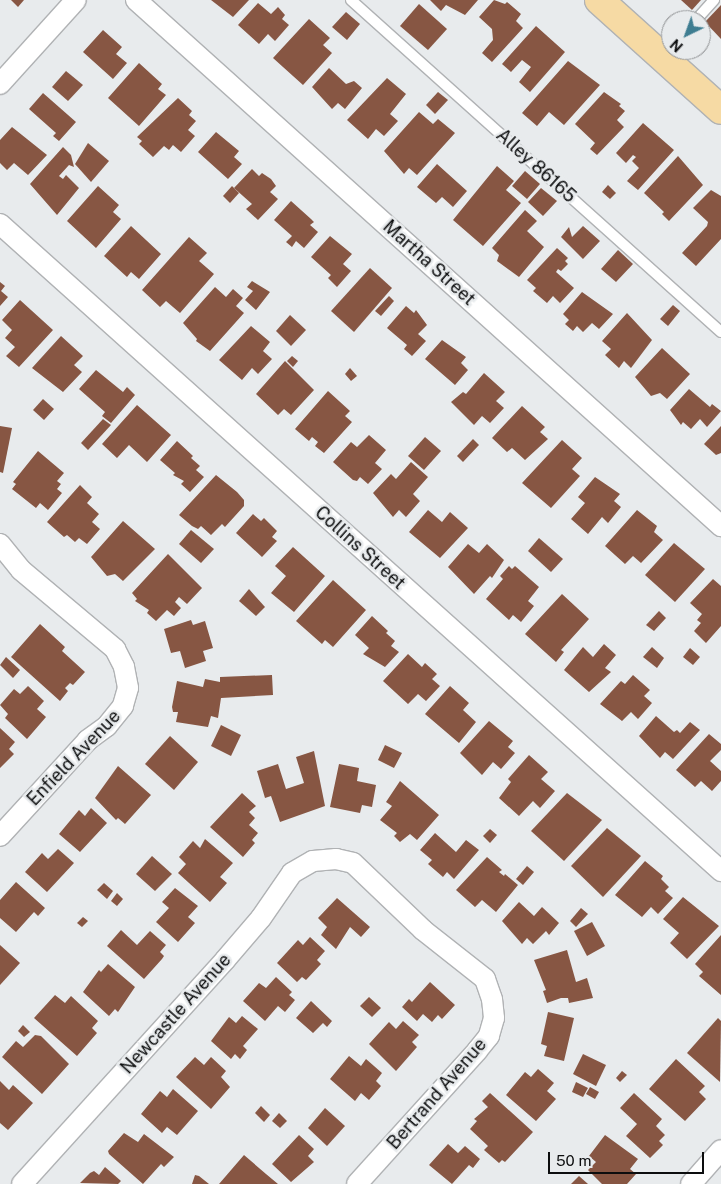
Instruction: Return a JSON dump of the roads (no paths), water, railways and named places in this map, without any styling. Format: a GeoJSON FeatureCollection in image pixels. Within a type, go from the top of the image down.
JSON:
{"type":"FeatureCollection","features":[{"type":"Feature","properties":{"kind":"main road"},"geometry":{"type":"LineString","coordinates":[[599,0],[661,48]]}},
{"type":"Feature","properties":{"kind":"main road"},"geometry":{"type":"LineString","coordinates":[[674,60],[721,110]]}},
{"type":"Feature","properties":{"kind":"street"},"geometry":{"type":"LineString","coordinates":[[0,84],[76,0]]}},
{"type":"Feature","properties":{"kind":"street","name":"Martha Street"},"geometry":{"type":"LineString","coordinates":[[136,0],[721,526]]}},
{"type":"Feature","properties":{"kind":"street","name":"Collins Street"},"geometry":{"type":"LineString","coordinates":[[0,224],[721,871]]}},
{"type":"Feature","properties":{"kind":"street","name":"Enfield Avenue"},"geometry":{"type":"LineString","coordinates":[[0,544],[21,570],[115,649],[124,667],[128,688],[123,706],[107,726],[88,740],[0,836]]}},
{"type":"Feature","properties":{"kind":"street","name":"Newcastle Avenue"},"geometry":{"type":"LineString","coordinates":[[22,1184],[231,953],[261,918],[292,873],[313,861],[336,859]]}},
{"type":"Feature","properties":{"kind":"street","name":"Bertrand Avenue"},"geometry":{"type":"LineString","coordinates":[[336,859],[353,863],[417,924],[485,979],[492,999],[494,1018],[489,1036],[477,1051],[357,1184]]}},
{"type":"Feature","properties":{"kind":"street"},"geometry":{"type":"LineString","coordinates":[[691,1184],[721,1150]]}},
{"type":"Feature","properties":{"kind":"lane","name":"Alley 86165"},"geometry":{"type":"LineString","coordinates":[[351,0],[721,332]]}},
{"type":"Feature","properties":{"kind":"lane"},"geometry":{"type":"LineString","coordinates":[[705,10],[714,0]]}}]}
